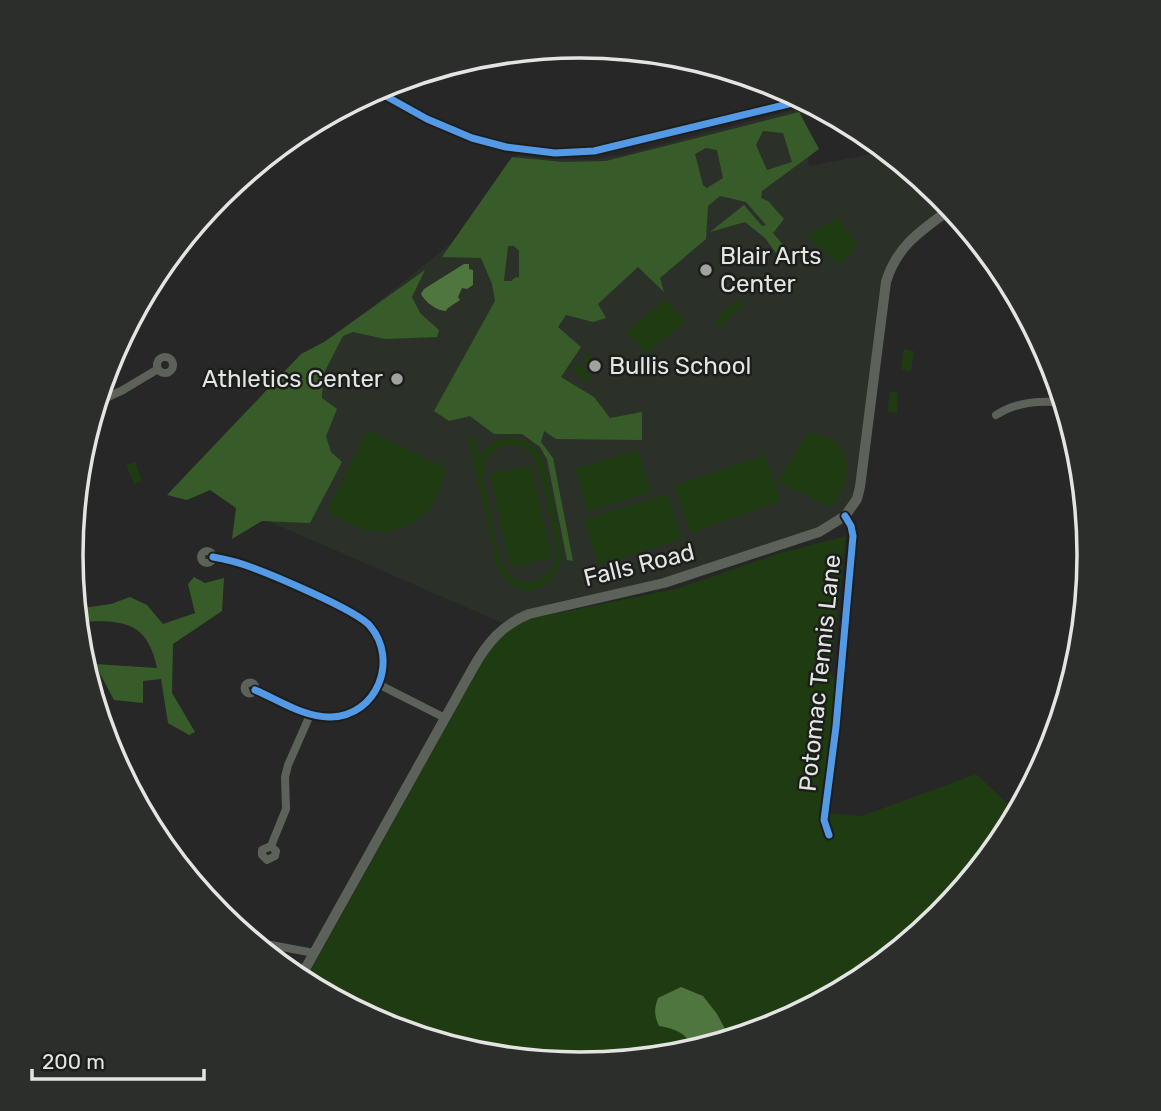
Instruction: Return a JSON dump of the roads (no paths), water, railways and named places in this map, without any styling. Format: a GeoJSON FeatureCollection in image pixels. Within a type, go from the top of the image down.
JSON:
{"type":"FeatureCollection","features":[{"type":"Feature","properties":{"kind":"main road"},"geometry":{"type":"LineString","coordinates":[[388,97],[427,119],[472,138],[506,147],[555,153],[594,151],[789,104]]}},
{"type":"Feature","properties":{"kind":"main road"},"geometry":{"type":"LineString","coordinates":[[845,516],[857,499],[860,487],[880,320],[890,268],[900,250],[943,215]]}},
{"type":"Feature","properties":{"kind":"main road","name":"Falls Road"},"geometry":{"type":"LineString","coordinates":[[305,970],[445,718],[487,645],[497,634],[517,619],[557,606],[699,573],[819,532],[845,516]]}},
{"type":"Feature","properties":{"kind":"street"},"geometry":{"type":"LineString","coordinates":[[109,397],[158,369]]}},
{"type":"Feature","properties":{"kind":"street"},"geometry":{"type":"LineString","coordinates":[[996,415],[1019,405],[1054,401]]}},
{"type":"Feature","properties":{"kind":"street","name":"Potomac Tennis Lane"},"geometry":{"type":"LineString","coordinates":[[830,835],[824,820],[836,727],[853,536],[845,516]]}},
{"type":"Feature","properties":{"kind":"street"},"geometry":{"type":"LineString","coordinates":[[213,557],[245,565],[363,619],[372,628],[381,645],[384,665],[380,685],[368,701],[354,711],[332,717],[310,715],[256,690]]}},
{"type":"Feature","properties":{"kind":"street"},"geometry":{"type":"LineString","coordinates":[[380,685],[445,718]]}},
{"type":"Feature","properties":{"kind":"street"},"geometry":{"type":"LineString","coordinates":[[271,846],[286,809],[285,777],[288,765],[310,715]]}},
{"type":"Feature","properties":{"kind":"street"},"geometry":{"type":"LineString","coordinates":[[271,945],[314,953]]}},
{"type":"Feature","properties":{"kind":"place","name":"Blair Arts Center"},"geometry":{"type":"Point","coordinates":[706,270]}},
{"type":"Feature","properties":{"kind":"place","name":"Bullis School"},"geometry":{"type":"Point","coordinates":[595,366]}},
{"type":"Feature","properties":{"kind":"place","name":"Athletics Center"},"geometry":{"type":"Point","coordinates":[397,379]}}]}
